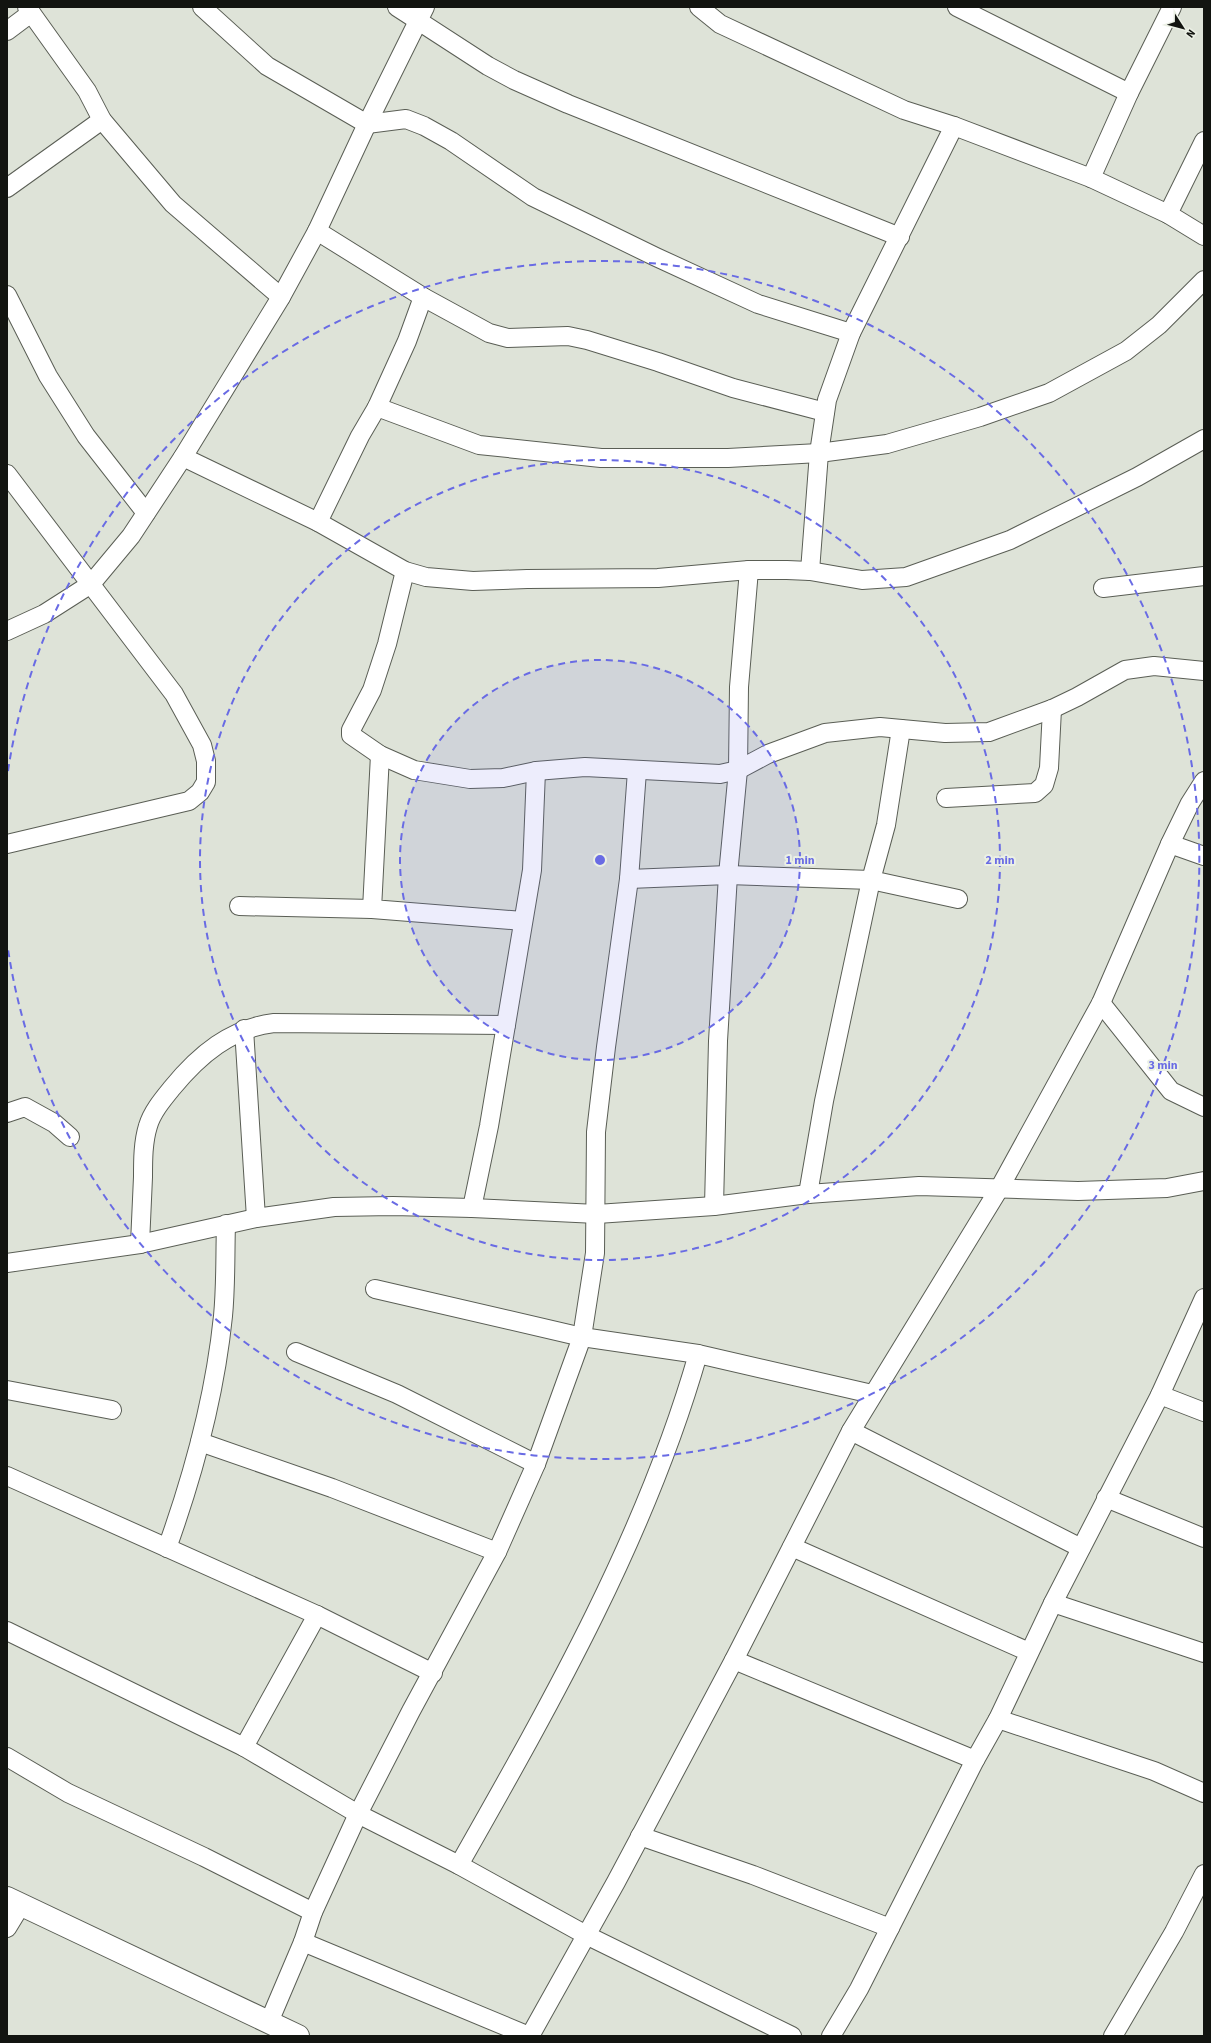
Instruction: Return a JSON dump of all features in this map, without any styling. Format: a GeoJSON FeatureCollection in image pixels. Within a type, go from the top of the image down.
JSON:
{"type":"FeatureCollection","features":[{"type":"Feature","properties":{"kind":"street"},"geometry":{"type":"LineString","coordinates":[[202,7],[266,66],[367,124],[406,119],[424,126],[450,141],[533,197],[642,250],[758,304],[851,333]]}},
{"type":"Feature","properties":{"kind":"street"},"geometry":{"type":"LineString","coordinates":[[397,7],[422,13],[467,53],[514,80],[568,104],[900,237]]}},
{"type":"Feature","properties":{"kind":"street"},"geometry":{"type":"LineString","coordinates":[[699,7],[720,24],[772,50],[904,110],[954,126],[1091,178],[1168,214],[1204,236]]}},
{"type":"Feature","properties":{"kind":"street"},"geometry":{"type":"LineString","coordinates":[[957,7],[1129,93]]}},
{"type":"Feature","properties":{"kind":"street"},"geometry":{"type":"LineString","coordinates":[[1091,178],[1129,93],[1172,7]]}},
{"type":"Feature","properties":{"kind":"street"},"geometry":{"type":"LineString","coordinates":[[7,31],[29,10],[87,91],[102,120],[172,204],[281,297]]}},
{"type":"Feature","properties":{"kind":"street"},"geometry":{"type":"LineString","coordinates":[[7,632],[44,614],[91,584],[131,536],[184,457],[281,297],[317,232],[367,124],[422,13]]}},
{"type":"Feature","properties":{"kind":"street"},"geometry":{"type":"LineString","coordinates":[[7,188],[102,120]]}},
{"type":"Feature","properties":{"kind":"street"},"geometry":{"type":"LineString","coordinates":[[810,571],[819,453],[826,400],[851,333],[954,126]]}},
{"type":"Feature","properties":{"kind":"street"},"geometry":{"type":"LineString","coordinates":[[1168,214],[1204,141]]}},
{"type":"Feature","properties":{"kind":"street"},"geometry":{"type":"LineString","coordinates":[[317,232],[423,296],[489,333],[508,338],[568,336],[587,340],[658,362],[733,388],[825,412]]}},
{"type":"Feature","properties":{"kind":"street"},"geometry":{"type":"LineString","coordinates":[[377,407],[479,445],[601,458],[728,458],[819,453],[887,444],[980,417],[1049,393],[1126,351],[1159,325],[1204,280]]}},
{"type":"Feature","properties":{"kind":"street"},"geometry":{"type":"LineString","coordinates":[[7,295],[48,376],[81,430],[146,513]]}},
{"type":"Feature","properties":{"kind":"street"},"geometry":{"type":"LineString","coordinates":[[318,522],[360,436],[377,407],[407,340],[423,296]]}},
{"type":"Feature","properties":{"kind":"street"},"geometry":{"type":"LineString","coordinates":[[184,457],[318,522],[405,571],[426,577],[473,581],[658,578],[749,570],[810,571],[862,580],[906,577],[1010,540],[1137,477],[1204,439]]}},
{"type":"Feature","properties":{"kind":"street"},"geometry":{"type":"LineString","coordinates":[[7,844],[189,801],[200,792],[206,782],[206,761],[202,745],[174,694],[91,584],[10,484]]}},
{"type":"Feature","properties":{"kind":"street"},"geometry":{"type":"LineString","coordinates":[[714,1206],[718,1041],[728,875],[738,770],[739,687],[749,570]]}},
{"type":"Feature","properties":{"kind":"street"},"geometry":{"type":"LineString","coordinates":[[405,571],[387,644],[372,690],[351,730],[351,735],[380,755],[414,770],[470,779],[503,778],[536,771],[585,767],[637,771],[720,774],[738,770],[768,754],[824,733],[880,727],[945,734],[989,732],[1052,709],[1077,697],[1124,670],[1154,666],[1204,671]]}},
{"type":"Feature","properties":{"kind":"street"},"geometry":{"type":"LineString","coordinates":[[1103,588],[1204,576]]}},
{"type":"Feature","properties":{"kind":"street"},"geometry":{"type":"LineString","coordinates":[[946,798],[1035,793],[1044,785],[1049,768],[1052,709]]}},
{"type":"Feature","properties":{"kind":"street"},"geometry":{"type":"LineString","coordinates":[[808,1194],[824,1101],[871,880],[886,825],[901,729]]}},
{"type":"Feature","properties":{"kind":"street"},"geometry":{"type":"LineString","coordinates":[[372,908],[380,755]]}},
{"type":"Feature","properties":{"kind":"street"},"geometry":{"type":"LineString","coordinates":[[472,1208],[489,1126],[532,870],[536,771]]}},
{"type":"Feature","properties":{"kind":"street"},"geometry":{"type":"LineString","coordinates":[[269,2022],[303,1942],[313,1912],[358,1814],[411,1711],[433,1673],[497,1552],[536,1464],[582,1337],[595,1253],[597,1214],[596,1132],[629,878],[637,771]]}},
{"type":"Feature","properties":{"kind":"street"},"geometry":{"type":"LineString","coordinates":[[303,1942],[529,2036],[640,1836],[734,1660],[851,1431],[872,1394],[999,1189],[1101,1003],[1170,844],[1190,803],[1204,781]]}},
{"type":"Feature","properties":{"kind":"street"},"geometry":{"type":"LineString","coordinates":[[1170,844],[1204,856]]}},
{"type":"Feature","properties":{"kind":"street"},"geometry":{"type":"LineString","coordinates":[[629,878],[728,875],[871,880],[958,899]]}},
{"type":"Feature","properties":{"kind":"street"},"geometry":{"type":"LineString","coordinates":[[239,906],[372,908],[523,921]]}},
{"type":"Feature","properties":{"kind":"street"},"geometry":{"type":"LineString","coordinates":[[1101,1003],[1171,1091],[1204,1107]]}},
{"type":"Feature","properties":{"kind":"street"},"geometry":{"type":"LineString","coordinates":[[140,1244],[144,1148],[148,1125],[160,1103],[186,1071],[209,1049],[244,1030],[257,1025],[274,1023],[506,1025]]}},
{"type":"Feature","properties":{"kind":"street"},"geometry":{"type":"LineString","coordinates":[[244,1030],[256,1218]]}},
{"type":"Feature","properties":{"kind":"street"},"geometry":{"type":"LineString","coordinates":[[7,1113],[25,1107],[54,1123],[70,1137]]}},
{"type":"Feature","properties":{"kind":"street"},"geometry":{"type":"LineString","coordinates":[[7,1263],[140,1244],[256,1218],[334,1207],[393,1206],[472,1208],[597,1214],[714,1206],[808,1194],[919,1186],[1078,1191],[1167,1188],[1204,1181]]}},
{"type":"Feature","properties":{"kind":"street"},"geometry":{"type":"LineString","coordinates":[[167,1548],[187,1492],[200,1442],[215,1369],[223,1315],[226,1224]]}},
{"type":"Feature","properties":{"kind":"street"},"geometry":{"type":"LineString","coordinates":[[376,1289],[582,1337],[698,1354],[872,1394]]}},
{"type":"Feature","properties":{"kind":"street"},"geometry":{"type":"LineString","coordinates":[[831,2036],[859,1989],[975,1760],[998,1719],[1053,1603],[1160,1395],[1204,1298]]}},
{"type":"Feature","properties":{"kind":"street"},"geometry":{"type":"LineString","coordinates":[[296,1352],[397,1394],[536,1464]]}},
{"type":"Feature","properties":{"kind":"street"},"geometry":{"type":"LineString","coordinates":[[459,1866],[513,1769],[632,1538],[666,1454],[683,1407],[698,1354]]}},
{"type":"Feature","properties":{"kind":"street"},"geometry":{"type":"LineString","coordinates":[[7,1390],[112,1410]]}},
{"type":"Feature","properties":{"kind":"street"},"geometry":{"type":"LineString","coordinates":[[1160,1395],[1204,1412]]}},
{"type":"Feature","properties":{"kind":"street"},"geometry":{"type":"LineString","coordinates":[[851,1431],[1081,1548]]}},
{"type":"Feature","properties":{"kind":"street"},"geometry":{"type":"LineString","coordinates":[[200,1442],[332,1488],[497,1552]]}},
{"type":"Feature","properties":{"kind":"street"},"geometry":{"type":"LineString","coordinates":[[7,1476],[317,1615],[433,1673]]}},
{"type":"Feature","properties":{"kind":"street"},"geometry":{"type":"LineString","coordinates":[[1106,1498],[1204,1538]]}},
{"type":"Feature","properties":{"kind":"street"},"geometry":{"type":"LineString","coordinates":[[792,1547],[1029,1652]]}},
{"type":"Feature","properties":{"kind":"street"},"geometry":{"type":"LineString","coordinates":[[1053,1603],[1204,1653]]}},
{"type":"Feature","properties":{"kind":"street"},"geometry":{"type":"LineString","coordinates":[[244,1747],[317,1615]]}},
{"type":"Feature","properties":{"kind":"street"},"geometry":{"type":"LineString","coordinates":[[7,1631],[244,1747],[358,1814],[459,1866],[586,1935],[792,2036]]}},
{"type":"Feature","properties":{"kind":"street"},"geometry":{"type":"LineString","coordinates":[[734,1660],[975,1760]]}},
{"type":"Feature","properties":{"kind":"street"},"geometry":{"type":"LineString","coordinates":[[998,1719],[1154,1771],[1204,1793]]}},
{"type":"Feature","properties":{"kind":"street"},"geometry":{"type":"LineString","coordinates":[[7,1757],[68,1793],[204,1857],[313,1912]]}},
{"type":"Feature","properties":{"kind":"street"},"geometry":{"type":"LineString","coordinates":[[640,1836],[753,1875],[890,1928]]}},
{"type":"Feature","properties":{"kind":"street"},"geometry":{"type":"LineString","coordinates":[[1113,2036],[1174,1932],[1204,1874]]}},
{"type":"Feature","properties":{"kind":"street"},"geometry":{"type":"LineString","coordinates":[[7,1928],[14,1902],[298,2036]]}}]}
